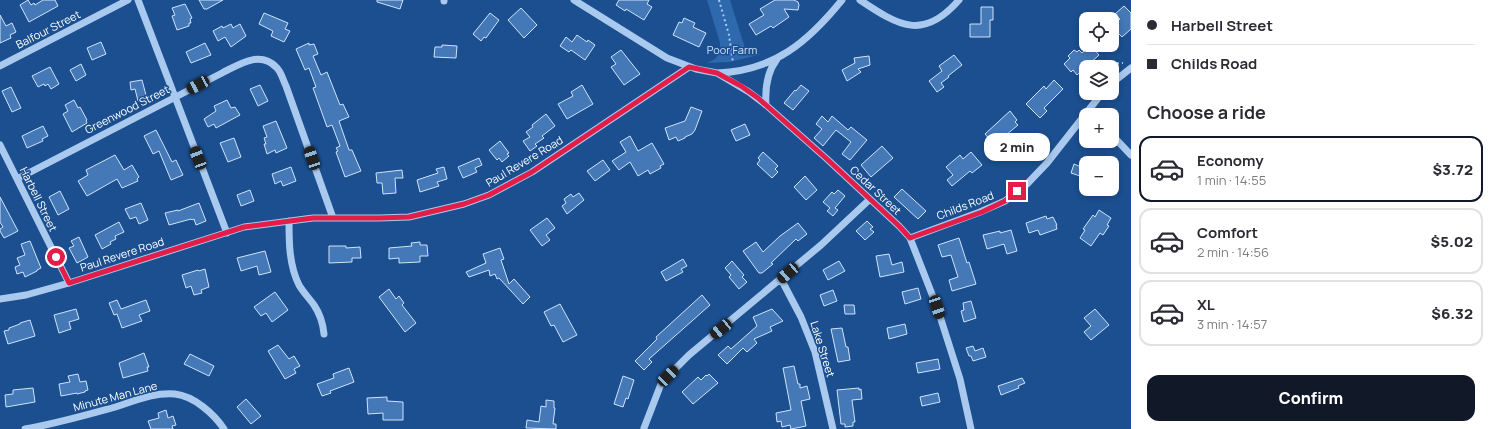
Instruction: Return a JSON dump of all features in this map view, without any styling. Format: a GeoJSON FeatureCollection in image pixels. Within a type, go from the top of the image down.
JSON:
{"type":"FeatureCollection","features":[{"type":"Feature","properties":{"kind":"street","name":"Balfour Street"},"geometry":{"type":"LineString","coordinates":[[0,66],[128,0]]}},
{"type":"Feature","properties":{"kind":"street"},"geometry":{"type":"LineString","coordinates":[[138,0],[227,233]]}},
{"type":"Feature","properties":{"kind":"street","name":"Cedar Street"},"geometry":{"type":"LineString","coordinates":[[574,0],[667,58],[689,67],[717,73],[741,86],[766,105],[899,226],[910,238],[936,303],[952,349],[967,405],[971,429]]}},
{"type":"Feature","properties":{"kind":"street"},"geometry":{"type":"LineString","coordinates":[[717,73],[750,68],[777,59],[807,37],[826,19],[842,0]]}},
{"type":"Feature","properties":{"kind":"street"},"geometry":{"type":"LineString","coordinates":[[860,0],[893,20],[906,25],[920,25],[937,20],[949,11],[959,0]]}},
{"type":"Feature","properties":{"kind":"street"},"geometry":{"type":"LineString","coordinates":[[766,105],[768,78],[772,66],[777,59]]}},
{"type":"Feature","properties":{"kind":"street","name":"Greenwood Street"},"geometry":{"type":"LineString","coordinates":[[17,179],[222,73],[253,60],[265,60],[277,67],[291,100],[333,218]]}},
{"type":"Feature","properties":{"kind":"street","name":"Paul Revere Road"},"geometry":{"type":"LineString","coordinates":[[0,299],[26,295],[69,283],[244,227],[313,218],[409,217],[464,204],[489,195],[541,166],[689,67]]}},
{"type":"Feature","properties":{"kind":"street"},"geometry":{"type":"LineString","coordinates":[[1119,77],[1131,68]]}},
{"type":"Feature","properties":{"kind":"street","name":"Childs Road"},"geometry":{"type":"LineString","coordinates":[[910,238],[1005,201],[1027,184],[1047,163],[1079,123]]}},
{"type":"Feature","properties":{"kind":"street"},"geometry":{"type":"LineString","coordinates":[[1119,142],[1131,155]]}},
{"type":"Feature","properties":{"kind":"street","name":"Harbell Street"},"geometry":{"type":"LineString","coordinates":[[0,145],[69,283]]}},
{"type":"Feature","properties":{"kind":"street"},"geometry":{"type":"LineString","coordinates":[[644,428],[661,384],[668,376],[689,355],[821,245],[869,200]]}},
{"type":"Feature","properties":{"kind":"street"},"geometry":{"type":"LineString","coordinates":[[289,221],[289,245],[293,269],[299,285],[323,322],[324,334]]}},
{"type":"Feature","properties":{"kind":"street","name":"Lake Street"},"geometry":{"type":"LineString","coordinates":[[781,279],[801,317],[815,352],[833,429]]}},
{"type":"Feature","properties":{"kind":"street","name":"Minute Man Lane"},"geometry":{"type":"LineString","coordinates":[[25,429],[80,417],[157,394],[176,394],[189,399],[205,409],[224,429]]}},
{"type":"Feature","properties":{"kind":"path"},"geometry":{"type":"LineString","coordinates":[[719,0],[729,35],[733,64]]}},
{"type":"Feature","properties":{"kind":"path"},"geometry":{"type":"LineString","coordinates":[[1119,63],[1124,63]]}},
{"type":"Feature","properties":{"kind":"green space","name":"Poor Farm"},"geometry":{"type":"Polygon","coordinates":[[[707,0],[730,0],[745,48],[755,54],[762,54],[730,62],[706,63],[718,56],[720,47],[707,0]]]}},
{"type":"Feature","properties":{"kind":"building"},"geometry":{"type":"Polygon","coordinates":[[[28,0],[31,5],[34,3],[35,5],[43,0],[55,0],[58,6],[29,22],[20,5],[28,0]]]}},
{"type":"Feature","properties":{"kind":"building"},"geometry":{"type":"Polygon","coordinates":[[[199,0],[223,0],[207,9],[204,9],[199,0]]]}},
{"type":"Feature","properties":{"kind":"building"},"geometry":{"type":"Polygon","coordinates":[[[377,0],[403,0],[400,9],[377,2],[377,0]]]}},
{"type":"Feature","properties":{"kind":"building"},"geometry":{"type":"Polygon","coordinates":[[[619,0],[649,0],[647,4],[652,7],[644,20],[616,5],[619,0]]]}},
{"type":"Feature","properties":{"kind":"building"},"geometry":{"type":"Polygon","coordinates":[[[775,0],[794,0],[798,2],[798,10],[784,9],[789,17],[773,28],[771,26],[756,35],[749,24],[764,15],[760,9],[775,0]]]}},
{"type":"Feature","properties":{"kind":"building"},"geometry":{"type":"Polygon","coordinates":[[[185,4],[192,18],[190,19],[191,23],[189,23],[189,26],[177,30],[172,16],[175,15],[172,8],[185,4]]]}},
{"type":"Feature","properties":{"kind":"building"},"geometry":{"type":"Polygon","coordinates":[[[1124,6],[1131,13],[1131,29],[1122,37],[1119,34],[1120,19],[1119,12],[1117,12],[1124,6]]]}},
{"type":"Feature","properties":{"kind":"building"},"geometry":{"type":"Polygon","coordinates":[[[981,7],[993,7],[993,20],[990,20],[990,37],[970,37],[970,24],[981,24],[981,7]]]}},
{"type":"Feature","properties":{"kind":"building"},"geometry":{"type":"Polygon","coordinates":[[[521,8],[537,25],[524,38],[508,20],[521,8]]]}},
{"type":"Feature","properties":{"kind":"building"},"geometry":{"type":"Polygon","coordinates":[[[264,13],[288,23],[285,29],[290,31],[284,42],[271,36],[273,31],[259,24],[264,13]]]}},
{"type":"Feature","properties":{"kind":"building"},"geometry":{"type":"Polygon","coordinates":[[[490,13],[499,20],[486,38],[484,37],[481,41],[473,34],[490,13]]]}},
{"type":"Feature","properties":{"kind":"building"},"geometry":{"type":"Polygon","coordinates":[[[0,15],[6,26],[12,23],[16,32],[10,35],[11,38],[0,43],[0,15]]]}},
{"type":"Feature","properties":{"kind":"building"},"geometry":{"type":"Polygon","coordinates":[[[684,18],[695,23],[693,27],[706,33],[699,47],[673,35],[679,22],[682,23],[684,18]]]}},
{"type":"Feature","properties":{"kind":"building"},"geometry":{"type":"Polygon","coordinates":[[[231,24],[233,28],[240,24],[246,36],[231,47],[225,37],[218,41],[213,31],[222,26],[223,28],[231,24]]]}},
{"type":"Feature","properties":{"kind":"building"},"geometry":{"type":"Polygon","coordinates":[[[577,35],[587,42],[588,40],[595,45],[585,60],[571,50],[569,52],[560,46],[566,37],[572,42],[577,35]]]}},
{"type":"Feature","properties":{"kind":"building"},"geometry":{"type":"Polygon","coordinates":[[[101,42],[106,54],[92,60],[87,48],[101,42]]]}},
{"type":"Feature","properties":{"kind":"building"},"geometry":{"type":"Polygon","coordinates":[[[205,43],[211,55],[191,63],[186,52],[205,43]]]}},
{"type":"Feature","properties":{"kind":"building"},"geometry":{"type":"Polygon","coordinates":[[[309,43],[309,45],[314,44],[318,54],[313,56],[321,75],[327,72],[340,105],[343,104],[349,117],[339,121],[349,150],[352,150],[361,171],[345,177],[336,152],[338,151],[336,148],[340,146],[332,125],[327,127],[313,88],[316,87],[309,68],[305,70],[296,49],[309,43]]]}},
{"type":"Feature","properties":{"kind":"building"},"geometry":{"type":"Polygon","coordinates":[[[442,45],[457,46],[456,58],[434,57],[435,47],[442,47],[442,45]]]}},
{"type":"Feature","properties":{"kind":"building"},"geometry":{"type":"Polygon","coordinates":[[[621,50],[640,74],[624,85],[611,67],[616,64],[611,57],[621,50]]]}},
{"type":"Feature","properties":{"kind":"building"},"geometry":{"type":"Polygon","coordinates":[[[1074,50],[1077,52],[1079,50],[1079,52],[1096,52],[1099,55],[1094,60],[1079,60],[1079,73],[1077,75],[1073,70],[1071,72],[1064,64],[1070,58],[1068,56],[1074,50]]]}},
{"type":"Feature","properties":{"kind":"building"},"geometry":{"type":"Polygon","coordinates":[[[954,55],[962,65],[941,83],[944,87],[937,92],[929,81],[942,71],[939,66],[954,55]]]}},
{"type":"Feature","properties":{"kind":"building"},"geometry":{"type":"Polygon","coordinates":[[[869,56],[870,65],[858,69],[861,72],[847,81],[842,70],[855,63],[854,58],[869,56]]]}},
{"type":"Feature","properties":{"kind":"building"},"geometry":{"type":"Polygon","coordinates":[[[81,64],[86,75],[76,81],[70,70],[81,64]]]}},
{"type":"Feature","properties":{"kind":"building"},"geometry":{"type":"Polygon","coordinates":[[[50,67],[59,84],[51,89],[48,84],[38,87],[32,76],[50,67]]]}},
{"type":"Feature","properties":{"kind":"building"},"geometry":{"type":"Polygon","coordinates":[[[142,80],[147,99],[138,101],[135,89],[131,90],[130,82],[142,80]]]}},
{"type":"Feature","properties":{"kind":"building"},"geometry":{"type":"Polygon","coordinates":[[[1054,80],[1063,89],[1044,108],[1047,111],[1040,118],[1026,104],[1044,86],[1046,89],[1054,80]]]}},
{"type":"Feature","properties":{"kind":"building"},"geometry":{"type":"Polygon","coordinates":[[[260,85],[268,101],[258,106],[250,89],[260,85]]]}},
{"type":"Feature","properties":{"kind":"building"},"geometry":{"type":"Polygon","coordinates":[[[582,85],[593,104],[567,119],[558,104],[573,96],[571,92],[582,85]]]}},
{"type":"Feature","properties":{"kind":"building"},"geometry":{"type":"Polygon","coordinates":[[[801,85],[809,91],[793,110],[784,103],[801,85]]]}},
{"type":"Feature","properties":{"kind":"building"},"geometry":{"type":"Polygon","coordinates":[[[11,87],[21,108],[12,112],[2,91],[11,87]]]}},
{"type":"Feature","properties":{"kind":"building"},"geometry":{"type":"Polygon","coordinates":[[[74,100],[78,108],[80,107],[87,120],[87,123],[72,132],[63,114],[68,111],[65,105],[74,100]]]}},
{"type":"Feature","properties":{"kind":"building"},"geometry":{"type":"Polygon","coordinates":[[[227,100],[231,108],[235,107],[240,115],[216,128],[214,124],[208,127],[204,119],[216,111],[214,106],[227,100]]]}},
{"type":"Feature","properties":{"kind":"building"},"geometry":{"type":"Polygon","coordinates":[[[691,107],[702,111],[695,130],[692,134],[678,141],[676,137],[669,140],[665,128],[685,121],[691,107]]]}},
{"type":"Feature","properties":{"kind":"building"},"geometry":{"type":"Polygon","coordinates":[[[1010,111],[1017,120],[1015,122],[1018,125],[994,145],[985,134],[1010,111]]]}},
{"type":"Feature","properties":{"kind":"building"},"geometry":{"type":"Polygon","coordinates":[[[546,114],[555,126],[542,136],[544,138],[535,144],[537,146],[530,151],[523,141],[530,137],[526,132],[546,114]]]}},
{"type":"Feature","properties":{"kind":"building"},"geometry":{"type":"Polygon","coordinates":[[[822,116],[828,122],[832,116],[848,130],[851,127],[867,140],[850,160],[842,154],[851,142],[836,130],[823,146],[814,138],[822,129],[816,124],[822,116]]]}},
{"type":"Feature","properties":{"kind":"building"},"geometry":{"type":"Polygon","coordinates":[[[276,121],[287,148],[276,153],[275,150],[267,154],[264,138],[267,137],[263,126],[276,121]]]}},
{"type":"Feature","properties":{"kind":"building"},"geometry":{"type":"Polygon","coordinates":[[[745,124],[750,135],[736,141],[731,130],[745,124]]]}},
{"type":"Feature","properties":{"kind":"building"},"geometry":{"type":"Polygon","coordinates":[[[43,126],[48,136],[42,139],[43,141],[27,148],[22,136],[43,126]]]}},
{"type":"Feature","properties":{"kind":"building"},"geometry":{"type":"Polygon","coordinates":[[[156,130],[172,162],[176,160],[183,175],[171,180],[159,151],[153,154],[144,136],[156,130]]]}},
{"type":"Feature","properties":{"kind":"building"},"geometry":{"type":"Polygon","coordinates":[[[630,136],[638,151],[652,143],[664,164],[660,166],[661,168],[650,174],[648,170],[638,176],[630,162],[619,170],[612,161],[626,152],[620,142],[630,136]]]}},
{"type":"Feature","properties":{"kind":"building"},"geometry":{"type":"Polygon","coordinates":[[[234,138],[241,157],[228,162],[220,143],[234,138]]]}},
{"type":"Feature","properties":{"kind":"building"},"geometry":{"type":"Polygon","coordinates":[[[500,141],[509,153],[507,154],[509,156],[502,162],[499,158],[497,160],[489,150],[500,141]]]}},
{"type":"Feature","properties":{"kind":"building"},"geometry":{"type":"Polygon","coordinates":[[[882,146],[893,158],[871,177],[861,165],[882,146]]]}},
{"type":"Feature","properties":{"kind":"building"},"geometry":{"type":"Polygon","coordinates":[[[763,152],[778,166],[775,169],[778,172],[772,178],[757,164],[760,160],[758,158],[763,152]]]}},
{"type":"Feature","properties":{"kind":"building"},"geometry":{"type":"Polygon","coordinates":[[[971,152],[982,165],[972,173],[970,171],[952,186],[947,180],[953,175],[946,167],[960,155],[963,159],[971,152]]]}},
{"type":"Feature","properties":{"kind":"building"},"geometry":{"type":"Polygon","coordinates":[[[115,155],[124,170],[132,165],[139,177],[137,179],[138,181],[122,188],[117,179],[87,196],[78,181],[88,175],[86,170],[115,155]]]}},
{"type":"Feature","properties":{"kind":"building"},"geometry":{"type":"Polygon","coordinates":[[[479,158],[482,165],[475,168],[477,172],[463,178],[458,167],[479,158]]]}},
{"type":"Feature","properties":{"kind":"building"},"geometry":{"type":"Polygon","coordinates":[[[603,160],[610,170],[595,181],[587,171],[603,160]]]}},
{"type":"Feature","properties":{"kind":"building"},"geometry":{"type":"Polygon","coordinates":[[[1074,164],[1079,166],[1079,176],[1071,173],[1074,164]]]}},
{"type":"Feature","properties":{"kind":"building"},"geometry":{"type":"Polygon","coordinates":[[[291,167],[296,181],[283,186],[281,181],[275,184],[272,174],[291,167]]]}},
{"type":"Feature","properties":{"kind":"building"},"geometry":{"type":"Polygon","coordinates":[[[444,167],[447,179],[437,182],[439,186],[420,192],[417,180],[438,173],[436,169],[444,167]]]}},
{"type":"Feature","properties":{"kind":"building"},"geometry":{"type":"Polygon","coordinates":[[[402,170],[403,178],[395,178],[396,193],[383,194],[382,183],[377,183],[376,173],[402,170]]]}},
{"type":"Feature","properties":{"kind":"building"},"geometry":{"type":"Polygon","coordinates":[[[805,176],[817,190],[806,200],[794,187],[805,176]]]}},
{"type":"Feature","properties":{"kind":"building"},"geometry":{"type":"Polygon","coordinates":[[[902,189],[926,211],[918,219],[894,197],[902,189]]]}},
{"type":"Feature","properties":{"kind":"building"},"geometry":{"type":"Polygon","coordinates":[[[250,190],[254,201],[241,206],[237,195],[250,190]]]}},
{"type":"Feature","properties":{"kind":"building"},"geometry":{"type":"Polygon","coordinates":[[[838,190],[845,196],[835,208],[838,210],[833,216],[827,211],[830,208],[823,202],[832,192],[834,194],[838,190]]]}},
{"type":"Feature","properties":{"kind":"building"},"geometry":{"type":"Polygon","coordinates":[[[60,191],[69,209],[58,215],[49,197],[60,191]]]}},
{"type":"Feature","properties":{"kind":"building"},"geometry":{"type":"Polygon","coordinates":[[[579,193],[584,200],[567,214],[562,206],[566,203],[564,199],[571,194],[573,197],[579,193]]]}},
{"type":"Feature","properties":{"kind":"building"},"geometry":{"type":"Polygon","coordinates":[[[0,197],[18,231],[4,238],[0,231],[3,227],[0,222],[0,197]]]}},
{"type":"Feature","properties":{"kind":"building"},"geometry":{"type":"Polygon","coordinates":[[[141,203],[148,220],[139,224],[136,217],[130,219],[125,209],[141,203]]]}},
{"type":"Feature","properties":{"kind":"building"},"geometry":{"type":"Polygon","coordinates":[[[199,203],[206,221],[196,225],[194,219],[191,219],[169,225],[165,213],[178,211],[199,203]]]}},
{"type":"Feature","properties":{"kind":"building"},"geometry":{"type":"Polygon","coordinates":[[[1099,210],[1111,218],[1107,225],[1109,226],[1103,235],[1100,233],[1091,246],[1080,238],[1085,230],[1083,229],[1093,215],[1095,217],[1099,210]]]}},
{"type":"Feature","properties":{"kind":"building"},"geometry":{"type":"Polygon","coordinates":[[[1046,216],[1047,219],[1053,217],[1057,225],[1057,229],[1040,235],[1038,230],[1029,233],[1026,223],[1046,216]]]}},
{"type":"Feature","properties":{"kind":"building"},"geometry":{"type":"Polygon","coordinates":[[[547,218],[555,228],[546,235],[550,240],[542,246],[530,230],[547,218]]]}},
{"type":"Feature","properties":{"kind":"building"},"geometry":{"type":"Polygon","coordinates":[[[867,221],[873,227],[870,229],[874,232],[865,240],[856,231],[867,221]]]}},
{"type":"Feature","properties":{"kind":"building"},"geometry":{"type":"Polygon","coordinates":[[[119,222],[124,232],[115,236],[116,239],[110,242],[111,244],[102,249],[95,235],[119,222]]]}},
{"type":"Feature","properties":{"kind":"building"},"geometry":{"type":"Polygon","coordinates":[[[798,223],[807,234],[798,241],[796,239],[771,263],[773,264],[762,273],[759,273],[743,251],[756,242],[763,252],[780,236],[798,223]]]}},
{"type":"Feature","properties":{"kind":"building"},"geometry":{"type":"Polygon","coordinates":[[[1011,230],[1017,251],[1007,254],[1004,244],[987,249],[983,235],[1011,230]]]}},
{"type":"Feature","properties":{"kind":"building"},"geometry":{"type":"Polygon","coordinates":[[[79,237],[88,257],[77,263],[69,248],[74,246],[71,241],[79,237]]]}},
{"type":"Feature","properties":{"kind":"building"},"geometry":{"type":"Polygon","coordinates":[[[959,238],[976,284],[952,291],[949,280],[958,277],[951,255],[942,257],[938,245],[959,238]]]}},
{"type":"Feature","properties":{"kind":"building"},"geometry":{"type":"Polygon","coordinates":[[[30,241],[41,268],[25,277],[23,272],[17,274],[15,267],[20,265],[17,258],[25,255],[21,244],[30,241]]]}},
{"type":"Feature","properties":{"kind":"building"},"geometry":{"type":"Polygon","coordinates":[[[420,242],[420,245],[427,245],[428,256],[420,256],[420,262],[399,263],[399,258],[389,259],[389,248],[412,246],[411,243],[420,242]]]}},
{"type":"Feature","properties":{"kind":"building"},"geometry":{"type":"Polygon","coordinates":[[[329,246],[346,246],[346,248],[360,247],[361,258],[352,258],[352,262],[329,263],[329,246]]]}},
{"type":"Feature","properties":{"kind":"building"},"geometry":{"type":"Polygon","coordinates":[[[500,248],[504,259],[501,260],[509,284],[514,279],[530,297],[523,304],[499,278],[497,279],[495,274],[490,276],[489,270],[469,277],[466,272],[486,263],[483,254],[500,248]]]}},
{"type":"Feature","properties":{"kind":"building"},"geometry":{"type":"Polygon","coordinates":[[[265,251],[271,272],[259,275],[257,266],[241,271],[237,258],[265,251]]]}},
{"type":"Feature","properties":{"kind":"building"},"geometry":{"type":"Polygon","coordinates":[[[889,254],[892,265],[902,262],[904,272],[880,277],[876,256],[889,254]]]}},
{"type":"Feature","properties":{"kind":"building"},"geometry":{"type":"Polygon","coordinates":[[[683,259],[687,266],[681,269],[683,272],[666,281],[661,272],[683,259]]]}},
{"type":"Feature","properties":{"kind":"building"},"geometry":{"type":"Polygon","coordinates":[[[732,261],[744,275],[742,277],[747,282],[739,289],[729,277],[731,275],[725,268],[732,261]]]}},
{"type":"Feature","properties":{"kind":"building"},"geometry":{"type":"Polygon","coordinates":[[[839,261],[845,271],[828,280],[823,270],[839,261]]]}},
{"type":"Feature","properties":{"kind":"building"},"geometry":{"type":"Polygon","coordinates":[[[205,269],[209,287],[201,290],[202,293],[194,295],[191,286],[186,288],[182,275],[205,269]]]}},
{"type":"Feature","properties":{"kind":"building"},"geometry":{"type":"Polygon","coordinates":[[[918,288],[921,299],[905,304],[902,292],[918,288]]]}},
{"type":"Feature","properties":{"kind":"building"},"geometry":{"type":"Polygon","coordinates":[[[389,289],[396,299],[399,296],[404,303],[402,305],[416,323],[405,332],[379,297],[389,289]]]}},
{"type":"Feature","properties":{"kind":"building"},"geometry":{"type":"Polygon","coordinates":[[[833,290],[837,301],[824,306],[820,295],[833,290]]]}},
{"type":"Feature","properties":{"kind":"building"},"geometry":{"type":"Polygon","coordinates":[[[275,292],[288,310],[272,322],[266,313],[261,316],[254,307],[275,292]]]}},
{"type":"Feature","properties":{"kind":"building"},"geometry":{"type":"Polygon","coordinates":[[[702,295],[710,305],[649,359],[652,362],[644,370],[635,361],[657,339],[656,337],[702,295]]]}},
{"type":"Feature","properties":{"kind":"building"},"geometry":{"type":"Polygon","coordinates":[[[117,300],[121,309],[146,300],[150,311],[139,315],[142,321],[122,328],[117,314],[114,315],[109,303],[117,300]]]}},
{"type":"Feature","properties":{"kind":"building"},"geometry":{"type":"Polygon","coordinates":[[[971,301],[976,318],[964,322],[961,311],[964,310],[963,303],[971,301]]]}},
{"type":"Feature","properties":{"kind":"building"},"geometry":{"type":"Polygon","coordinates":[[[560,304],[577,335],[563,342],[554,325],[551,326],[544,312],[560,304]]]}},
{"type":"Feature","properties":{"kind":"building"},"geometry":{"type":"Polygon","coordinates":[[[844,305],[854,305],[855,314],[845,314],[844,305]]]}},
{"type":"Feature","properties":{"kind":"building"},"geometry":{"type":"Polygon","coordinates":[[[76,309],[79,319],[69,322],[71,329],[59,333],[54,315],[76,309]]]}},
{"type":"Feature","properties":{"kind":"building"},"geometry":{"type":"Polygon","coordinates":[[[772,309],[783,321],[770,327],[772,331],[754,339],[757,343],[747,352],[743,348],[727,364],[718,355],[728,346],[731,349],[757,326],[753,317],[772,309]]]}},
{"type":"Feature","properties":{"kind":"building"},"geometry":{"type":"Polygon","coordinates":[[[1095,309],[1109,325],[1091,340],[1084,332],[1091,326],[1084,318],[1095,309]]]}},
{"type":"Feature","properties":{"kind":"building"},"geometry":{"type":"Polygon","coordinates":[[[30,320],[35,336],[8,344],[4,331],[30,320]]]}},
{"type":"Feature","properties":{"kind":"building"},"geometry":{"type":"Polygon","coordinates":[[[905,324],[907,334],[889,339],[887,328],[905,324]]]}},
{"type":"Feature","properties":{"kind":"building"},"geometry":{"type":"Polygon","coordinates":[[[842,328],[846,347],[848,347],[850,360],[838,362],[831,329],[842,328]]]}},
{"type":"Feature","properties":{"kind":"building"},"geometry":{"type":"Polygon","coordinates":[[[278,345],[289,359],[294,356],[300,366],[294,369],[296,373],[285,379],[268,351],[278,345]]]}},
{"type":"Feature","properties":{"kind":"building"},"geometry":{"type":"Polygon","coordinates":[[[973,346],[975,351],[983,348],[986,357],[973,361],[966,348],[973,346]]]}},
{"type":"Feature","properties":{"kind":"building"},"geometry":{"type":"Polygon","coordinates":[[[144,353],[149,367],[147,367],[148,371],[123,378],[119,363],[144,353]]]}},
{"type":"Feature","properties":{"kind":"building"},"geometry":{"type":"Polygon","coordinates":[[[190,354],[214,366],[209,376],[184,364],[190,354]]]}},
{"type":"Feature","properties":{"kind":"building"},"geometry":{"type":"Polygon","coordinates":[[[938,359],[940,369],[918,373],[916,363],[938,359]]]}},
{"type":"Feature","properties":{"kind":"building"},"geometry":{"type":"Polygon","coordinates":[[[794,366],[798,384],[800,384],[800,388],[807,386],[810,399],[801,401],[806,426],[791,429],[790,425],[782,427],[781,421],[777,422],[776,413],[791,410],[783,368],[794,366]]]}},
{"type":"Feature","properties":{"kind":"building"},"geometry":{"type":"Polygon","coordinates":[[[349,368],[354,382],[330,391],[331,393],[322,396],[317,384],[334,378],[333,374],[349,368]]]}},
{"type":"Feature","properties":{"kind":"building"},"geometry":{"type":"Polygon","coordinates":[[[78,374],[80,382],[86,381],[88,390],[77,394],[61,396],[59,384],[70,382],[68,376],[78,374]]]}},
{"type":"Feature","properties":{"kind":"building"},"geometry":{"type":"Polygon","coordinates":[[[709,374],[718,383],[693,404],[682,392],[698,377],[701,380],[709,374]]]}},
{"type":"Feature","properties":{"kind":"building"},"geometry":{"type":"Polygon","coordinates":[[[623,376],[634,380],[628,399],[626,398],[623,407],[614,404],[623,376]]]}},
{"type":"Feature","properties":{"kind":"building"},"geometry":{"type":"Polygon","coordinates":[[[1022,378],[1025,383],[1018,386],[1019,388],[1001,395],[998,386],[1022,378]]]}},
{"type":"Feature","properties":{"kind":"building"},"geometry":{"type":"Polygon","coordinates":[[[33,388],[35,402],[6,407],[5,395],[13,394],[13,390],[33,388]]]}},
{"type":"Feature","properties":{"kind":"building"},"geometry":{"type":"Polygon","coordinates":[[[859,388],[859,390],[861,389],[862,399],[852,400],[855,422],[853,422],[853,426],[845,427],[845,424],[841,424],[837,390],[859,388]]]}},
{"type":"Feature","properties":{"kind":"building"},"geometry":{"type":"Polygon","coordinates":[[[938,393],[940,402],[922,406],[920,397],[938,393]]]}},
{"type":"Feature","properties":{"kind":"building"},"geometry":{"type":"Polygon","coordinates":[[[387,397],[387,401],[403,402],[403,420],[383,420],[383,413],[368,414],[367,398],[387,397]]]}},
{"type":"Feature","properties":{"kind":"building"},"geometry":{"type":"Polygon","coordinates":[[[246,399],[261,416],[251,424],[237,407],[246,399]]]}},
{"type":"Feature","properties":{"kind":"building"},"geometry":{"type":"Polygon","coordinates":[[[546,400],[554,401],[555,408],[553,424],[556,424],[556,429],[526,428],[527,420],[539,422],[541,406],[546,407],[546,400]]]}},
{"type":"Feature","properties":{"kind":"building"},"geometry":{"type":"Polygon","coordinates":[[[166,410],[168,418],[173,416],[176,425],[172,426],[173,429],[151,429],[148,421],[159,418],[158,413],[166,410]]]}},
{"type":"Feature","properties":{"kind":"route"},"geometry":{"type":"LineString","coordinates":[[56,257],[69,283],[98,275],[244,227],[313,218],[409,217],[436,212],[464,204],[489,195],[532,172],[689,67],[717,73],[741,86],[758,98],[827,159],[910,238],[982,212],[1005,201],[1017,191]]}}]}
